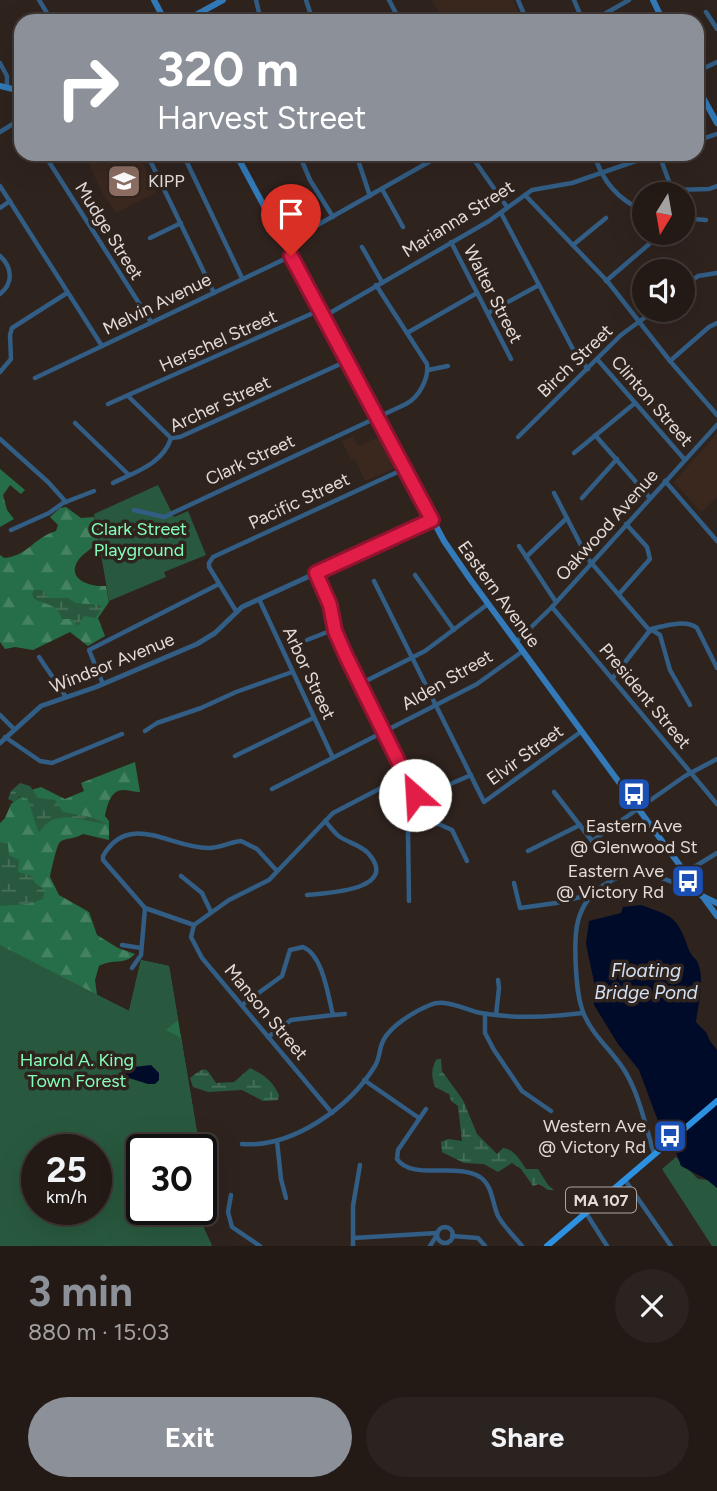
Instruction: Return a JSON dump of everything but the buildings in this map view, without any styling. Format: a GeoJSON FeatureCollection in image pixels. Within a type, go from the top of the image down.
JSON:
{"type":"FeatureCollection","features":[{"type":"Feature","properties":{"kind":"main road"},"geometry":{"type":"LineString","coordinates":[[198,14],[223,0]]}},
{"type":"Feature","properties":{"kind":"main road"},"geometry":{"type":"LineString","coordinates":[[704,99],[717,123]]}},
{"type":"Feature","properties":{"kind":"main road","name":"Eastern Avenue"},"geometry":{"type":"LineString","coordinates":[[240,161],[404,469],[456,560],[717,916]]}},
{"type":"Feature","properties":{"kind":"main road"},"geometry":{"type":"LineString","coordinates":[[700,895],[717,903]]}},
{"type":"Feature","properties":{"kind":"main road","name":"MA 107"},"geometry":{"type":"LineString","coordinates":[[547,1246],[717,1101]]}},
{"type":"Feature","properties":{"kind":"street"},"geometry":{"type":"LineString","coordinates":[[604,14],[629,0]]}},
{"type":"Feature","properties":{"kind":"street"},"geometry":{"type":"LineString","coordinates":[[706,12],[717,29]]}},
{"type":"Feature","properties":{"kind":"street"},"geometry":{"type":"LineString","coordinates":[[0,63],[7,76],[4,87]]}},
{"type":"Feature","properties":{"kind":"street","name":"Mudge Street"},"geometry":{"type":"LineString","coordinates":[[48,161],[150,322]]}},
{"type":"Feature","properties":{"kind":"street"},"geometry":{"type":"LineString","coordinates":[[150,161],[214,293]]}},
{"type":"Feature","properties":{"kind":"street"},"geometry":{"type":"LineString","coordinates":[[186,161],[242,278]]}},
{"type":"Feature","properties":{"kind":"street"},"geometry":{"type":"LineString","coordinates":[[302,161],[310,180],[333,217]]}},
{"type":"Feature","properties":{"kind":"street"},"geometry":{"type":"LineString","coordinates":[[358,161],[370,196]]}},
{"type":"Feature","properties":{"kind":"street"},"geometry":{"type":"LineString","coordinates":[[284,244],[431,161]]}},
{"type":"Feature","properties":{"kind":"street"},"geometry":{"type":"LineString","coordinates":[[475,161],[507,207]]}},
{"type":"Feature","properties":{"kind":"street"},"geometry":{"type":"LineString","coordinates":[[596,161],[600,174],[618,195],[632,204]]}},
{"type":"Feature","properties":{"kind":"street","name":"Marianna Street"},"geometry":{"type":"LineString","coordinates":[[322,313],[382,282],[501,213],[537,188],[566,185],[638,161]]}},
{"type":"Feature","properties":{"kind":"street"},"geometry":{"type":"LineString","coordinates":[[661,161],[672,190],[709,189],[717,186]]}},
{"type":"Feature","properties":{"kind":"street"},"geometry":{"type":"LineString","coordinates":[[0,186],[102,346]]}},
{"type":"Feature","properties":{"kind":"street"},"geometry":{"type":"LineString","coordinates":[[382,189],[403,227]]}},
{"type":"Feature","properties":{"kind":"street"},"geometry":{"type":"LineString","coordinates":[[525,195],[606,281],[632,314]]}},
{"type":"Feature","properties":{"kind":"street"},"geometry":{"type":"LineString","coordinates":[[0,208],[10,201]]}},
{"type":"Feature","properties":{"kind":"street"},"geometry":{"type":"LineString","coordinates":[[501,213],[575,353],[588,369]]}},
{"type":"Feature","properties":{"kind":"street"},"geometry":{"type":"LineString","coordinates":[[573,245],[606,218]]}},
{"type":"Feature","properties":{"kind":"street"},"geometry":{"type":"LineString","coordinates":[[695,219],[706,220]]}},
{"type":"Feature","properties":{"kind":"street"},"geometry":{"type":"LineString","coordinates":[[150,238],[181,223]]}},
{"type":"Feature","properties":{"kind":"street","name":"Walter Street"},"geometry":{"type":"LineString","coordinates":[[451,242],[511,359]]}},
{"type":"Feature","properties":{"kind":"street"},"geometry":{"type":"LineString","coordinates":[[606,281],[648,245]]}},
{"type":"Feature","properties":{"kind":"street"},"geometry":{"type":"LineString","coordinates":[[362,247],[382,282]]}},
{"type":"Feature","properties":{"kind":"street"},"geometry":{"type":"LineString","coordinates":[[0,256],[7,263],[10,278],[8,286],[0,293]]}},
{"type":"Feature","properties":{"kind":"street","name":"Melvin Avenue"},"geometry":{"type":"LineString","coordinates":[[35,378],[291,256]]}},
{"type":"Feature","properties":{"kind":"street"},"geometry":{"type":"LineString","coordinates":[[695,278],[717,273]]}},
{"type":"Feature","properties":{"kind":"street"},"geometry":{"type":"LineString","coordinates":[[376,285],[428,364],[428,370],[448,366]]}},
{"type":"Feature","properties":{"kind":"street"},"geometry":{"type":"LineString","coordinates":[[488,313],[539,285]]}},
{"type":"Feature","properties":{"kind":"street"},"geometry":{"type":"LineString","coordinates":[[0,372],[11,359],[12,328],[68,293]]}},
{"type":"Feature","properties":{"kind":"street"},"geometry":{"type":"LineString","coordinates":[[407,333],[477,293]]}},
{"type":"Feature","properties":{"kind":"street","name":"Herschel Street"},"geometry":{"type":"LineString","coordinates":[[108,404],[322,313]]}},
{"type":"Feature","properties":{"kind":"street"},"geometry":{"type":"LineString","coordinates":[[638,322],[717,415]]}},
{"type":"Feature","properties":{"kind":"street","name":"Birch Street"},"geometry":{"type":"LineString","coordinates":[[518,437],[638,322]]}},
{"type":"Feature","properties":{"kind":"street"},"geometry":{"type":"LineString","coordinates":[[670,361],[717,323]]}},
{"type":"Feature","properties":{"kind":"street","name":"Clinton Street"},"geometry":{"type":"LineString","coordinates":[[597,359],[685,460]]}},
{"type":"Feature","properties":{"kind":"street","name":"Archer Street"},"geometry":{"type":"LineString","coordinates":[[113,483],[153,463],[166,449],[171,438],[180,437],[347,360]]}},
{"type":"Feature","properties":{"kind":"street","name":"Clark Street"},"geometry":{"type":"LineString","coordinates":[[135,510],[164,517],[411,402],[419,392],[428,370]]}},
{"type":"Feature","properties":{"kind":"street"},"geometry":{"type":"LineString","coordinates":[[128,396],[171,438]]}},
{"type":"Feature","properties":{"kind":"street"},"geometry":{"type":"LineString","coordinates":[[574,453],[635,403]]}},
{"type":"Feature","properties":{"kind":"street"},"geometry":{"type":"LineString","coordinates":[[75,423],[129,475]]}},
{"type":"Feature","properties":{"kind":"street","name":"Oakwood Avenue"},"geometry":{"type":"LineString","coordinates":[[516,642],[717,425]]}},
{"type":"Feature","properties":{"kind":"street"},"geometry":{"type":"LineString","coordinates":[[595,435],[650,498]]}},
{"type":"Feature","properties":{"kind":"street"},"geometry":{"type":"LineString","coordinates":[[0,439],[66,502]]}},
{"type":"Feature","properties":{"kind":"street"},"geometry":{"type":"LineString","coordinates":[[582,498],[617,459]]}},
{"type":"Feature","properties":{"kind":"street","name":"Pacific Street"},"geometry":{"type":"LineString","coordinates":[[219,584],[209,562],[219,554],[404,469]]}},
{"type":"Feature","properties":{"kind":"street"},"geometry":{"type":"LineString","coordinates":[[665,481],[717,541]]}},
{"type":"Feature","properties":{"kind":"street"},"geometry":{"type":"LineString","coordinates":[[11,530],[93,491]]}},
{"type":"Feature","properties":{"kind":"street"},"geometry":{"type":"LineString","coordinates":[[554,493],[591,562],[650,630],[660,635],[670,670],[690,705]]}},
{"type":"Feature","properties":{"kind":"street"},"geometry":{"type":"LineString","coordinates":[[526,557],[567,518]]}},
{"type":"Feature","properties":{"kind":"street","name":"Windsor Avenue"},"geometry":{"type":"LineString","coordinates":[[0,743],[37,709],[103,684],[210,637],[236,611],[432,520]]}},
{"type":"Feature","properties":{"kind":"street"},"geometry":{"type":"LineString","coordinates":[[619,594],[649,563],[649,553],[626,524]]}},
{"type":"Feature","properties":{"kind":"street","name":"President Street"},"geometry":{"type":"LineString","coordinates":[[519,546],[554,604],[612,679],[717,804]]}},
{"type":"Feature","properties":{"kind":"street"},"geometry":{"type":"LineString","coordinates":[[316,573],[330,605],[335,628],[416,799],[408,834],[410,901]]}},
{"type":"Feature","properties":{"kind":"street"},"geometry":{"type":"LineString","coordinates":[[415,575],[454,630]]}},
{"type":"Feature","properties":{"kind":"street"},"geometry":{"type":"LineString","coordinates":[[374,581],[471,775],[416,799]]}},
{"type":"Feature","properties":{"kind":"street"},"geometry":{"type":"LineString","coordinates":[[103,684],[89,650],[219,584],[236,611]]}},
{"type":"Feature","properties":{"kind":"street","name":"Arbor Street"},"geometry":{"type":"LineString","coordinates":[[259,599],[333,758]]}},
{"type":"Feature","properties":{"kind":"street"},"geometry":{"type":"LineString","coordinates":[[360,684],[411,658],[488,604]]}},
{"type":"Feature","properties":{"kind":"street"},"geometry":{"type":"LineString","coordinates":[[612,679],[650,630],[692,624],[699,632],[717,668]]}},
{"type":"Feature","properties":{"kind":"street"},"geometry":{"type":"LineString","coordinates":[[307,640],[335,628]]}},
{"type":"Feature","properties":{"kind":"street","name":"Alden Street"},"geometry":{"type":"LineString","coordinates":[[272,789],[484,680],[523,651]]}},
{"type":"Feature","properties":{"kind":"street"},"geometry":{"type":"LineString","coordinates":[[39,657],[66,697]]}},
{"type":"Feature","properties":{"kind":"street"},"geometry":{"type":"LineString","coordinates":[[145,732],[157,723],[292,672]]}},
{"type":"Feature","properties":{"kind":"street"},"geometry":{"type":"LineString","coordinates":[[0,715],[14,729]]}},
{"type":"Feature","properties":{"kind":"street"},"geometry":{"type":"LineString","coordinates":[[235,756],[313,718]]}},
{"type":"Feature","properties":{"kind":"street","name":"Elvir Street"},"geometry":{"type":"LineString","coordinates":[[471,775],[484,802],[582,731]]}},
{"type":"Feature","properties":{"kind":"street"},"geometry":{"type":"LineString","coordinates":[[5,737],[40,761],[52,763],[122,734]]}},
{"type":"Feature","properties":{"kind":"street"},"geometry":{"type":"LineString","coordinates":[[554,792],[592,841],[638,808],[717,759]]}},
{"type":"Feature","properties":{"kind":"street"},"geometry":{"type":"LineString","coordinates":[[277,871],[257,849],[245,842],[208,848],[135,833],[124,836],[110,846],[103,856],[103,860],[145,908],[194,925],[237,895],[269,880],[341,807],[406,775]]}},
{"type":"Feature","properties":{"kind":"street"},"geometry":{"type":"LineString","coordinates":[[412,812],[452,831],[467,862]]}},
{"type":"Feature","properties":{"kind":"street"},"geometry":{"type":"LineString","coordinates":[[307,895],[357,888],[372,881],[375,876],[376,866],[369,854],[337,835],[325,821]]}},
{"type":"Feature","properties":{"kind":"street"},"geometry":{"type":"LineString","coordinates":[[528,850],[580,825]]}},
{"type":"Feature","properties":{"kind":"street"},"geometry":{"type":"LineString","coordinates":[[686,872],[717,853]]}},
{"type":"Feature","properties":{"kind":"street"},"geometry":{"type":"LineString","coordinates":[[654,1155],[626,1073],[594,1032],[583,1013],[577,985],[575,933],[579,913],[593,893],[610,881],[635,874],[663,879],[700,895]]}},
{"type":"Feature","properties":{"kind":"street"},"geometry":{"type":"LineString","coordinates":[[181,877],[202,893],[211,912]]}},
{"type":"Feature","properties":{"kind":"street"},"geometry":{"type":"LineString","coordinates":[[514,883],[520,908],[556,903],[593,893]]}},
{"type":"Feature","properties":{"kind":"street"},"geometry":{"type":"LineString","coordinates":[[132,968],[141,955],[145,908]]}},
{"type":"Feature","properties":{"kind":"street","name":"Manson Street"},"geometry":{"type":"LineString","coordinates":[[194,925],[191,937],[195,947],[332,1113]]}},
{"type":"Feature","properties":{"kind":"street"},"geometry":{"type":"LineString","coordinates":[[122,945],[141,948]]}},
{"type":"Feature","properties":{"kind":"street"},"geometry":{"type":"LineString","coordinates":[[242,1005],[282,976],[286,969],[287,955],[290,950],[298,947],[312,952],[333,1015]]}},
{"type":"Feature","properties":{"kind":"street"},"geometry":{"type":"LineString","coordinates":[[496,1015],[498,980]]}},
{"type":"Feature","properties":{"kind":"street"},"geometry":{"type":"LineString","coordinates":[[242,1144],[277,1141],[332,1113],[376,1065],[386,1037],[424,1007],[440,1002],[485,1014],[534,1018],[583,1013]]}},
{"type":"Feature","properties":{"kind":"street"},"geometry":{"type":"LineString","coordinates":[[268,1037],[291,1020],[345,1014]]}},
{"type":"Feature","properties":{"kind":"street"},"geometry":{"type":"LineString","coordinates":[[485,1014],[485,1033],[494,1050],[522,1091],[551,1111]]}},
{"type":"Feature","properties":{"kind":"street"},"geometry":{"type":"LineString","coordinates":[[364,1080],[419,1118]]}},
{"type":"Feature","properties":{"kind":"street"},"geometry":{"type":"LineString","coordinates":[[426,1109],[398,1150],[399,1163],[408,1168],[457,1171],[479,1177],[489,1189],[502,1222],[522,1246]]}},
{"type":"Feature","properties":{"kind":"street"},"geometry":{"type":"LineString","coordinates":[[277,1141],[281,1180],[286,1198]]}},
{"type":"Feature","properties":{"kind":"street"},"geometry":{"type":"LineString","coordinates":[[353,1246],[353,1206],[360,1165]]}},
{"type":"Feature","properties":{"kind":"street"},"geometry":{"type":"LineString","coordinates":[[625,1180],[671,1246]]}},
{"type":"Feature","properties":{"kind":"street"},"geometry":{"type":"LineString","coordinates":[[230,1195],[228,1212],[232,1227],[260,1246]]}},
{"type":"Feature","properties":{"kind":"street"},"geometry":{"type":"LineString","coordinates":[[586,1213],[607,1246]]}},
{"type":"Feature","properties":{"kind":"street"},"geometry":{"type":"LineString","coordinates":[[430,1246],[437,1234],[445,1227],[451,1230],[452,1236],[444,1242],[438,1239],[437,1234]]}},
{"type":"Feature","properties":{"kind":"street"},"geometry":{"type":"LineString","coordinates":[[353,1238],[437,1234]]}},
{"type":"Feature","properties":{"kind":"street"},"geometry":{"type":"LineString","coordinates":[[452,1236],[478,1238],[485,1246]]}},
{"type":"Feature","properties":{"kind":"shaded area"},"geometry":{"type":"Polygon","coordinates":[[[432,0],[513,0],[520,14],[439,14],[432,0]]]}},
{"type":"Feature","properties":{"kind":"shaded area","name":"KIPP"},"geometry":{"type":"Polygon","coordinates":[[[88,161],[142,161],[157,192],[116,213],[101,191],[88,161]]]}},
{"type":"Feature","properties":{"kind":"shaded area"},"geometry":{"type":"Polygon","coordinates":[[[717,434],[717,497],[701,512],[674,482],[717,434]]]}},
{"type":"Feature","properties":{"kind":"shaded area"},"geometry":{"type":"Polygon","coordinates":[[[353,436],[358,446],[379,437],[395,468],[365,481],[355,459],[351,460],[342,441],[353,436]]]}},
{"type":"Feature","properties":{"kind":"green space"},"geometry":{"type":"Polygon","coordinates":[[[0,469],[25,490],[21,494],[10,485],[3,495],[7,510],[14,519],[0,527],[0,469]]]}},
{"type":"Feature","properties":{"kind":"green space","name":"Clark Street Playground"},"geometry":{"type":"Polygon","coordinates":[[[158,485],[174,517],[188,511],[206,555],[164,572],[166,577],[109,601],[94,514],[158,485]]]}},
{"type":"Feature","properties":{"kind":"green space"},"geometry":{"type":"Polygon","coordinates":[[[66,507],[81,518],[94,517],[99,543],[77,562],[75,574],[83,582],[106,586],[109,602],[98,618],[105,636],[88,646],[70,632],[33,650],[15,647],[5,649],[0,642],[0,555],[4,558],[19,554],[56,531],[58,525],[50,517],[60,508],[66,507]]]}},
{"type":"Feature","properties":{"kind":"green space"},"geometry":{"type":"Polygon","coordinates":[[[34,590],[42,590],[48,598],[68,598],[76,603],[100,605],[102,609],[95,618],[84,616],[78,626],[71,619],[62,619],[55,608],[34,599],[34,590]]]}},
{"type":"Feature","properties":{"kind":"green space","name":"Harold A. King Town Forest"},"geometry":{"type":"Polygon","coordinates":[[[135,762],[140,792],[123,790],[112,796],[105,816],[109,821],[109,840],[83,834],[62,841],[57,847],[50,877],[59,895],[89,912],[97,935],[118,948],[135,954],[127,960],[99,966],[95,980],[97,995],[129,1011],[141,960],[169,966],[197,1134],[126,1134],[126,1225],[202,1225],[212,1246],[0,1246],[0,823],[11,804],[28,791],[41,787],[65,799],[84,791],[81,783],[135,762]]]}},
{"type":"Feature","properties":{"kind":"green space"},"geometry":{"type":"Polygon","coordinates":[[[20,783],[30,786],[38,798],[55,800],[63,812],[90,817],[108,824],[62,818],[46,824],[40,832],[28,800],[20,796],[14,802],[8,799],[11,791],[20,783]]]}},
{"type":"Feature","properties":{"kind":"green space"},"geometry":{"type":"Polygon","coordinates":[[[0,842],[8,844],[9,855],[19,860],[18,872],[32,876],[35,883],[45,890],[43,899],[29,904],[0,906],[0,842]]]}},
{"type":"Feature","properties":{"kind":"green space","name":"Harold A. King Town Forest"},"geometry":{"type":"Polygon","coordinates":[[[0,945],[129,1011],[141,960],[169,966],[178,1020],[166,1030],[181,1038],[197,1134],[126,1134],[126,1225],[202,1225],[212,1246],[0,1246],[0,945]]]}},
{"type":"Feature","properties":{"kind":"green space"},"geometry":{"type":"Polygon","coordinates":[[[437,1059],[441,1059],[442,1071],[463,1100],[477,1134],[497,1154],[503,1148],[510,1150],[526,1169],[538,1169],[554,1190],[548,1190],[539,1184],[533,1186],[521,1169],[512,1163],[498,1172],[484,1164],[464,1163],[442,1152],[441,1142],[448,1139],[462,1141],[458,1106],[451,1101],[449,1094],[435,1087],[432,1076],[437,1059]]]}},
{"type":"Feature","properties":{"kind":"green space"},"geometry":{"type":"Polygon","coordinates":[[[250,1068],[271,1082],[279,1095],[278,1100],[263,1101],[242,1090],[208,1092],[193,1087],[190,1078],[205,1070],[216,1083],[234,1082],[250,1068]]]}},
{"type":"Feature","properties":{"kind":"green space"},"geometry":{"type":"Polygon","coordinates":[[[676,1157],[698,1179],[717,1181],[717,1246],[712,1246],[662,1169],[676,1157]]]}},
{"type":"Feature","properties":{"kind":"water","name":"Floating Bridge Pond"},"geometry":{"type":"Polygon","coordinates":[[[641,905],[673,919],[700,970],[696,1022],[717,1050],[717,1188],[681,1166],[669,1133],[658,1121],[639,1070],[618,1044],[594,1005],[594,982],[586,944],[589,921],[621,913],[623,907],[641,905]]]}},
{"type":"Feature","properties":{"kind":"water"},"geometry":{"type":"Polygon","coordinates":[[[151,1065],[159,1073],[159,1080],[155,1084],[119,1075],[125,1068],[151,1065]]]}},
{"type":"Feature","properties":{"kind":"place","name":"KIPP"},"geometry":{"type":"Point","coordinates":[124,181]}},
{"type":"Feature","properties":{"kind":"place","name":"Eastern Ave @ Glenwood St"},"geometry":{"type":"Point","coordinates":[634,794]}},
{"type":"Feature","properties":{"kind":"place","name":"Eastern Ave @ Victory Rd"},"geometry":{"type":"Point","coordinates":[688,881]}},
{"type":"Feature","properties":{"kind":"place","name":"Western Ave @ Victory Rd"},"geometry":{"type":"Point","coordinates":[670,1136]}},
{"type":"Feature","properties":{"kind":"route"},"geometry":{"type":"LineString","coordinates":[[291,256],[432,520],[316,573],[330,605],[335,631],[346,656],[415,795]]}}]}
